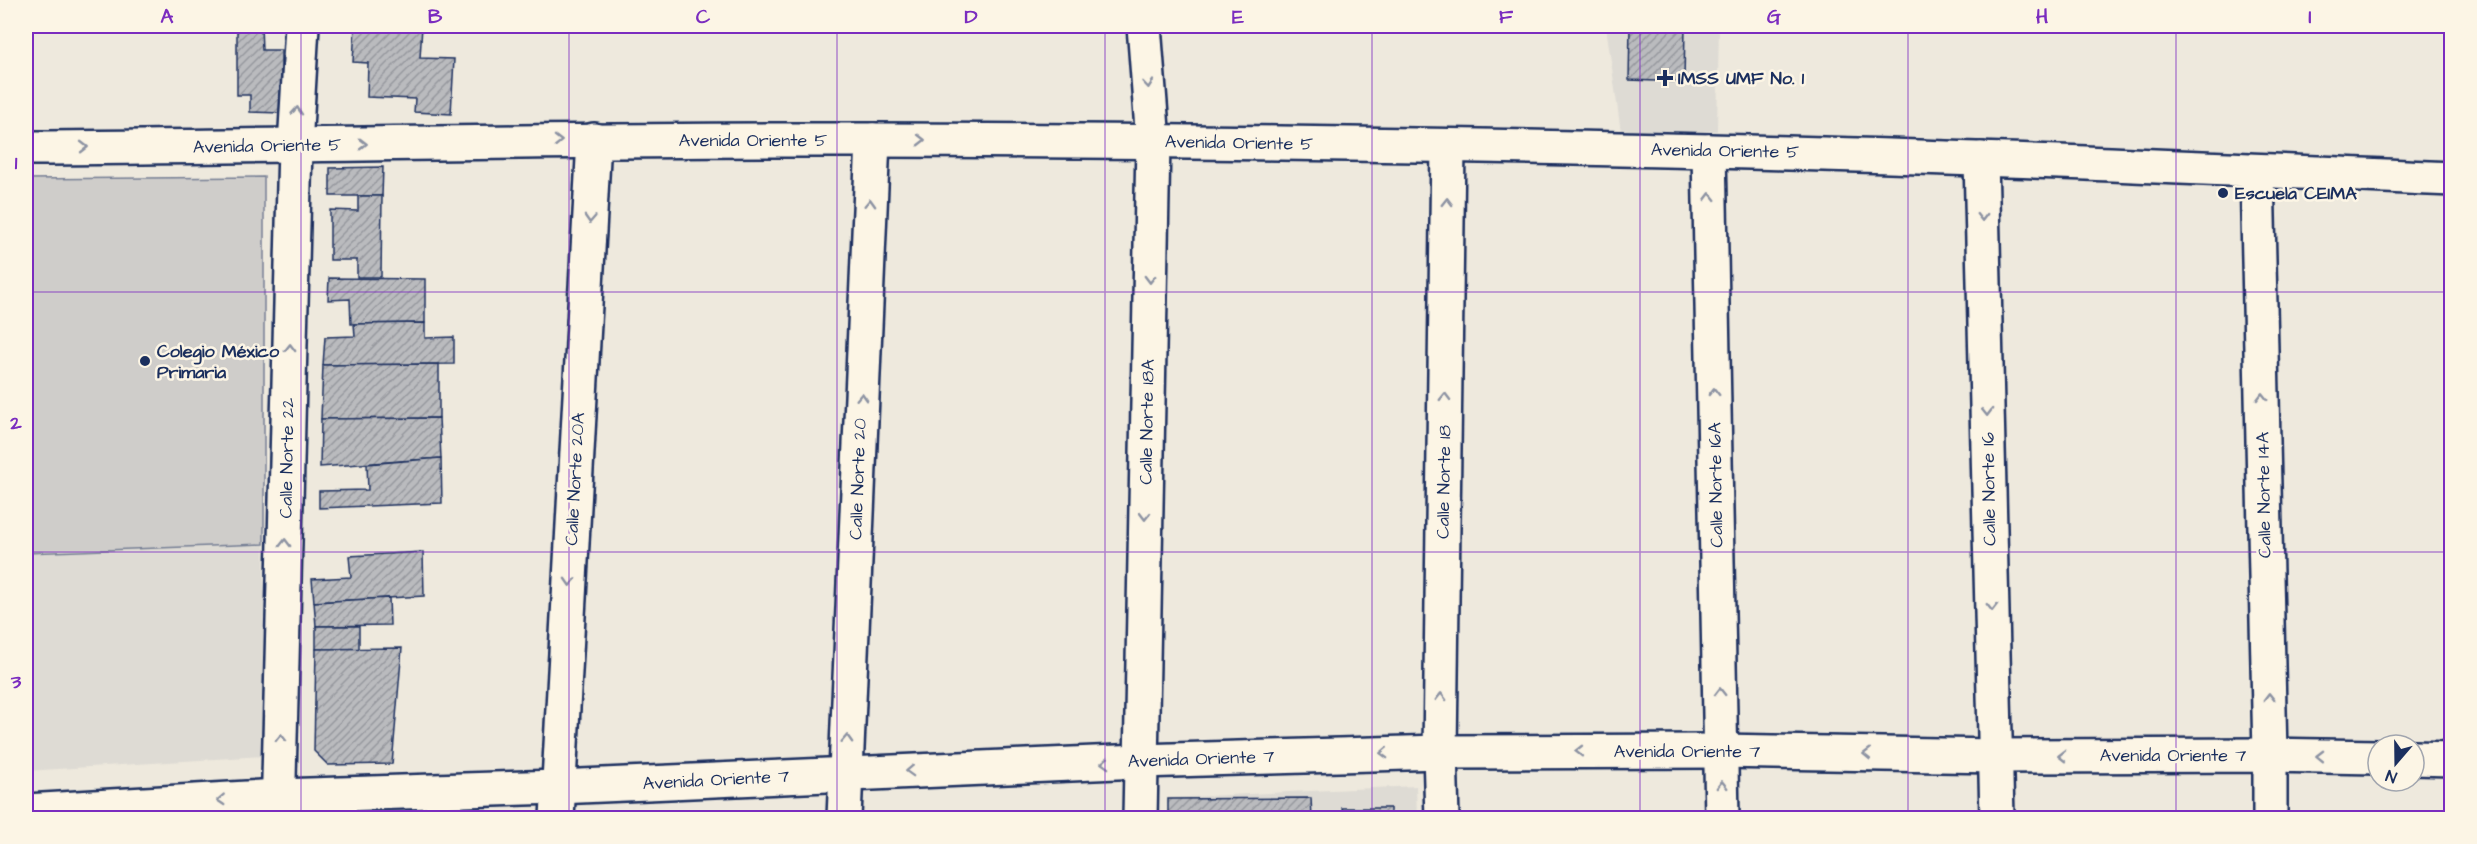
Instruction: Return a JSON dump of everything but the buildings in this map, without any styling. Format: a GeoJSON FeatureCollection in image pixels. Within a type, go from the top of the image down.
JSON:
{"type":"FeatureCollection","features":[{"type":"Feature","properties":{"kind":"street","name":"Calle Norte 22"},"geometry":{"type":"LineString","coordinates":[[279,808],[294,146],[302,26]]}},
{"type":"Feature","properties":{"kind":"street","name":"Calle Norte 18A"},"geometry":{"type":"LineString","coordinates":[[1140,819],[1153,142],[1144,26]]}},
{"type":"Feature","properties":{"kind":"street","name":"Avenida Oriente 5"},"geometry":{"type":"LineString","coordinates":[[26,148],[594,140],[1153,142],[1709,151],[1981,159],[2451,179]]}},
{"type":"Feature","properties":{"kind":"street","name":"Calle Norte 20A"},"geometry":{"type":"LineString","coordinates":[[557,803],[594,140]]}},
{"type":"Feature","properties":{"kind":"street","name":"Calle Norte 20"},"geometry":{"type":"LineString","coordinates":[[844,819],[873,140]]}},
{"type":"Feature","properties":{"kind":"street","name":"Calle Norte 18"},"geometry":{"type":"LineString","coordinates":[[1442,819],[1440,752],[1448,146]]}},
{"type":"Feature","properties":{"kind":"street","name":"Calle Norte 16A"},"geometry":{"type":"LineString","coordinates":[[1709,151],[1722,819]]}},
{"type":"Feature","properties":{"kind":"street","name":"Calle Norte 16"},"geometry":{"type":"LineString","coordinates":[[1981,159],[1997,819]]}},
{"type":"Feature","properties":{"kind":"street","name":"Calle Norte 14A"},"geometry":{"type":"LineString","coordinates":[[2257,171],[2270,819]]}},
{"type":"Feature","properties":{"kind":"street","name":"Avenida Oriente 7"},"geometry":{"type":"LineString","coordinates":[[26,811],[557,803],[845,773],[1440,752],[1721,751],[1996,756],[2366,757]]}},
{"type":"Feature","properties":{"kind":"street"},"geometry":{"type":"LineString","coordinates":[[2426,758],[2451,759]]}},
{"type":"Feature","properties":{"kind":"shaded area","name":"IMSS UMF No. 1"},"geometry":{"type":"Polygon","coordinates":[[[1606,26],[1719,26],[1717,131],[1621,132],[1606,26]]]}},
{"type":"Feature","properties":{"kind":"shaded area","name":"Colegio México Primaria"},"geometry":{"type":"Polygon","coordinates":[[[264,177],[264,756],[26,771],[26,179],[264,177]]]}},
{"type":"Feature","properties":{"kind":"shaded area","name":"Colegio México Primaria"},"geometry":{"type":"Polygon","coordinates":[[[264,177],[264,544],[26,553],[26,179],[264,177]]]}},
{"type":"Feature","properties":{"kind":"shaded area"},"geometry":{"type":"Polygon","coordinates":[[[1416,786],[1417,818],[1168,818],[1167,798],[1416,786]]]}},
{"type":"Feature","properties":{"kind":"place","name":"IMSS UMF No. 1"},"geometry":{"type":"Point","coordinates":[1665,78]}},
{"type":"Feature","properties":{"kind":"place","name":"Escuela CEIMA"},"geometry":{"type":"Point","coordinates":[2223,193]}},
{"type":"Feature","properties":{"kind":"place","name":"Colegio México Primaria"},"geometry":{"type":"Point","coordinates":[145,361]}}]}
